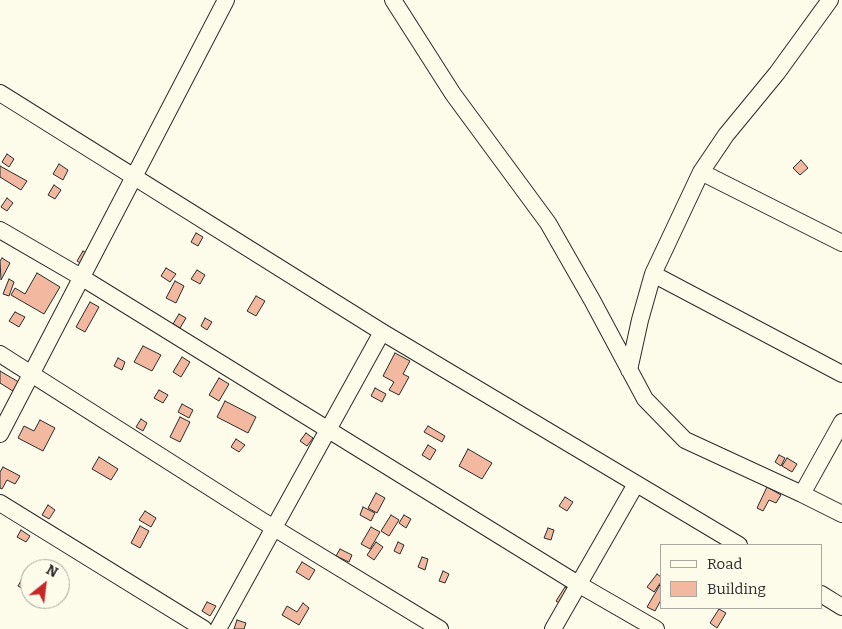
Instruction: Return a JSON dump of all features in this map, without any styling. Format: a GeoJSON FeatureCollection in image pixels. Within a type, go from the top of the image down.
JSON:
{"type":"FeatureCollection","features":[{"type":"Feature","properties":{"kind":"street"},"geometry":{"type":"LineString","coordinates":[[0,434],[226,0]]}},
{"type":"Feature","properties":{"kind":"street"},"geometry":{"type":"LineString","coordinates":[[393,0],[453,94],[548,223],[645,399],[685,440],[842,514]]}},
{"type":"Feature","properties":{"kind":"street"},"geometry":{"type":"LineString","coordinates":[[629,370],[653,274],[701,172],[726,135],[777,73],[830,0],[842,8]]}},
{"type":"Feature","properties":{"kind":"street"},"geometry":{"type":"LineString","coordinates":[[0,94],[382,332],[737,544]]}},
{"type":"Feature","properties":{"kind":"street"},"geometry":{"type":"LineString","coordinates":[[701,172],[842,244]]}},
{"type":"Feature","properties":{"kind":"street"},"geometry":{"type":"LineString","coordinates":[[0,230],[81,277],[578,584],[656,629]]}},
{"type":"Feature","properties":{"kind":"street"},"geometry":{"type":"LineString","coordinates":[[653,274],[842,374]]}},
{"type":"Feature","properties":{"kind":"street"},"geometry":{"type":"LineString","coordinates":[[218,629],[382,332]]}},
{"type":"Feature","properties":{"kind":"street"},"geometry":{"type":"LineString","coordinates":[[0,354],[274,528],[440,629]]}},
{"type":"Feature","properties":{"kind":"street"},"geometry":{"type":"LineString","coordinates":[[802,494],[842,422]]}},
{"type":"Feature","properties":{"kind":"street"},"geometry":{"type":"LineString","coordinates":[[552,629],[636,484]]}},
{"type":"Feature","properties":{"kind":"street"},"geometry":{"type":"LineString","coordinates":[[0,503],[204,629]]}},
{"type":"Feature","properties":{"kind":"street"},"geometry":{"type":"LineString","coordinates":[[822,595],[842,607]]}},
{"type":"Feature","properties":{"kind":"building"},"geometry":{"type":"Polygon","coordinates":[[[7,154],[14,159],[9,167],[2,162],[7,154]]]}},
{"type":"Feature","properties":{"kind":"building"},"geometry":{"type":"Polygon","coordinates":[[[801,160],[808,168],[800,175],[793,168],[801,160]]]}},
{"type":"Feature","properties":{"kind":"building"},"geometry":{"type":"Polygon","coordinates":[[[59,164],[68,170],[63,180],[53,174],[59,164]]]}},
{"type":"Feature","properties":{"kind":"building"},"geometry":{"type":"Polygon","coordinates":[[[0,166],[27,181],[21,190],[0,177],[0,166]]]}},
{"type":"Feature","properties":{"kind":"building"},"geometry":{"type":"Polygon","coordinates":[[[54,185],[61,190],[55,199],[48,195],[54,185]]]}},
{"type":"Feature","properties":{"kind":"building"},"geometry":{"type":"Polygon","coordinates":[[[7,198],[13,203],[7,211],[1,207],[7,198]]]}},
{"type":"Feature","properties":{"kind":"building"},"geometry":{"type":"Polygon","coordinates":[[[196,233],[203,237],[198,246],[191,242],[196,233]]]}},
{"type":"Feature","properties":{"kind":"building"},"geometry":{"type":"Polygon","coordinates":[[[83,251],[91,256],[85,266],[77,261],[83,251]]]}},
{"type":"Feature","properties":{"kind":"building"},"geometry":{"type":"Polygon","coordinates":[[[2,258],[10,263],[1,280],[0,261],[2,258]]]}},
{"type":"Feature","properties":{"kind":"building"},"geometry":{"type":"Polygon","coordinates":[[[166,268],[176,274],[170,282],[161,276],[166,268]]]}},
{"type":"Feature","properties":{"kind":"building"},"geometry":{"type":"Polygon","coordinates":[[[197,270],[205,275],[200,284],[191,279],[197,270]]]}},
{"type":"Feature","properties":{"kind":"building"},"geometry":{"type":"Polygon","coordinates":[[[37,273],[60,287],[44,314],[11,295],[15,288],[25,294],[37,273]]]}},
{"type":"Feature","properties":{"kind":"building"},"geometry":{"type":"Polygon","coordinates":[[[9,279],[14,282],[9,296],[3,294],[9,279]]]}},
{"type":"Feature","properties":{"kind":"building"},"geometry":{"type":"Polygon","coordinates":[[[175,281],[184,286],[176,303],[166,298],[175,281]]]}},
{"type":"Feature","properties":{"kind":"building"},"geometry":{"type":"Polygon","coordinates":[[[256,296],[265,301],[256,316],[247,311],[256,296]]]}},
{"type":"Feature","properties":{"kind":"building"},"geometry":{"type":"Polygon","coordinates":[[[90,302],[99,307],[85,332],[76,327],[90,302]]]}},
{"type":"Feature","properties":{"kind":"building"},"geometry":{"type":"Polygon","coordinates":[[[15,312],[25,317],[19,327],[9,321],[15,312]]]}},
{"type":"Feature","properties":{"kind":"building"},"geometry":{"type":"Polygon","coordinates":[[[179,314],[186,318],[180,328],[173,324],[179,314]]]}},
{"type":"Feature","properties":{"kind":"building"},"geometry":{"type":"Polygon","coordinates":[[[205,318],[212,322],[207,330],[201,326],[205,318]]]}},
{"type":"Feature","properties":{"kind":"building"},"geometry":{"type":"Polygon","coordinates":[[[143,346],[161,355],[152,371],[134,362],[143,346]]]}},
{"type":"Feature","properties":{"kind":"building"},"geometry":{"type":"Polygon","coordinates":[[[395,353],[410,361],[403,374],[409,377],[399,395],[389,390],[394,382],[383,376],[395,353]]]}},
{"type":"Feature","properties":{"kind":"building"},"geometry":{"type":"Polygon","coordinates":[[[182,357],[190,362],[181,377],[173,372],[182,357]]]}},
{"type":"Feature","properties":{"kind":"building"},"geometry":{"type":"Polygon","coordinates":[[[118,358],[125,362],[122,370],[114,366],[118,358]]]}},
{"type":"Feature","properties":{"kind":"building"},"geometry":{"type":"Polygon","coordinates":[[[0,371],[22,384],[16,393],[0,383],[0,371]]]}},
{"type":"Feature","properties":{"kind":"building"},"geometry":{"type":"Polygon","coordinates":[[[219,378],[229,384],[219,401],[209,395],[219,378]]]}},
{"type":"Feature","properties":{"kind":"building"},"geometry":{"type":"Polygon","coordinates":[[[375,388],[386,394],[382,402],[371,396],[375,388]]]}},
{"type":"Feature","properties":{"kind":"building"},"geometry":{"type":"Polygon","coordinates":[[[159,390],[168,395],[163,403],[154,398],[159,390]]]}},
{"type":"Feature","properties":{"kind":"building"},"geometry":{"type":"Polygon","coordinates":[[[225,401],[256,417],[248,433],[217,417],[225,401]]]}},
{"type":"Feature","properties":{"kind":"building"},"geometry":{"type":"Polygon","coordinates":[[[182,404],[193,410],[189,418],[178,412],[182,404]]]}},
{"type":"Feature","properties":{"kind":"building"},"geometry":{"type":"Polygon","coordinates":[[[180,417],[190,422],[180,442],[170,437],[180,417]]]}},
{"type":"Feature","properties":{"kind":"building"},"geometry":{"type":"Polygon","coordinates":[[[141,419],[147,423],[143,431],[136,427],[141,419]]]}},
{"type":"Feature","properties":{"kind":"building"},"geometry":{"type":"Polygon","coordinates":[[[40,420],[55,428],[43,451],[18,438],[24,426],[34,431],[40,420]]]}},
{"type":"Feature","properties":{"kind":"building"},"geometry":{"type":"Polygon","coordinates":[[[428,426],[445,436],[442,442],[424,432],[428,426]]]}},
{"type":"Feature","properties":{"kind":"building"},"geometry":{"type":"Polygon","coordinates":[[[306,433],[313,438],[307,446],[300,441],[306,433]]]}},
{"type":"Feature","properties":{"kind":"building"},"geometry":{"type":"Polygon","coordinates":[[[236,439],[245,445],[239,452],[231,447],[236,439]]]}},
{"type":"Feature","properties":{"kind":"building"},"geometry":{"type":"Polygon","coordinates":[[[428,445],[436,450],[430,460],[422,455],[428,445]]]}},
{"type":"Feature","properties":{"kind":"building"},"geometry":{"type":"Polygon","coordinates":[[[468,449],[492,463],[482,479],[459,466],[468,449]]]}},
{"type":"Feature","properties":{"kind":"building"},"geometry":{"type":"Polygon","coordinates":[[[779,455],[785,458],[781,466],[775,462],[779,455]]]}},
{"type":"Feature","properties":{"kind":"building"},"geometry":{"type":"Polygon","coordinates":[[[99,457],[118,469],[111,480],[92,469],[99,457]]]}},
{"type":"Feature","properties":{"kind":"building"},"geometry":{"type":"Polygon","coordinates":[[[787,458],[797,464],[792,472],[782,466],[787,458]]]}},
{"type":"Feature","properties":{"kind":"building"},"geometry":{"type":"Polygon","coordinates":[[[3,467],[20,476],[15,484],[7,480],[2,489],[0,488],[0,472],[3,467]]]}},
{"type":"Feature","properties":{"kind":"building"},"geometry":{"type":"Polygon","coordinates":[[[767,487],[781,495],[776,503],[769,500],[763,511],[757,508],[767,487]]]}},
{"type":"Feature","properties":{"kind":"building"},"geometry":{"type":"Polygon","coordinates":[[[376,493],[385,498],[377,513],[368,508],[376,493]]]}},
{"type":"Feature","properties":{"kind":"building"},"geometry":{"type":"Polygon","coordinates":[[[565,497],[573,502],[567,511],[559,506],[565,497]]]}},
{"type":"Feature","properties":{"kind":"building"},"geometry":{"type":"Polygon","coordinates":[[[48,505],[55,510],[49,519],[42,515],[48,505]]]}},
{"type":"Feature","properties":{"kind":"building"},"geometry":{"type":"Polygon","coordinates":[[[363,507],[375,513],[371,521],[360,515],[363,507]]]}},
{"type":"Feature","properties":{"kind":"building"},"geometry":{"type":"Polygon","coordinates":[[[145,511],[156,518],[151,527],[139,520],[145,511]]]}},
{"type":"Feature","properties":{"kind":"building"},"geometry":{"type":"Polygon","coordinates":[[[391,515],[399,520],[389,536],[381,531],[391,515]]]}},
{"type":"Feature","properties":{"kind":"building"},"geometry":{"type":"Polygon","coordinates":[[[404,515],[411,519],[406,528],[399,523],[404,515]]]}},
{"type":"Feature","properties":{"kind":"building"},"geometry":{"type":"Polygon","coordinates":[[[140,526],[149,531],[140,548],[131,543],[140,526]]]}},
{"type":"Feature","properties":{"kind":"building"},"geometry":{"type":"Polygon","coordinates":[[[371,527],[380,532],[370,549],[361,544],[371,527]]]}},
{"type":"Feature","properties":{"kind":"building"},"geometry":{"type":"Polygon","coordinates":[[[548,528],[554,530],[551,540],[544,538],[548,528]]]}},
{"type":"Feature","properties":{"kind":"building"},"geometry":{"type":"Polygon","coordinates":[[[21,530],[30,536],[26,542],[17,537],[21,530]]]}},
{"type":"Feature","properties":{"kind":"building"},"geometry":{"type":"Polygon","coordinates":[[[376,542],[383,547],[374,560],[367,555],[376,542]]]}},
{"type":"Feature","properties":{"kind":"building"},"geometry":{"type":"Polygon","coordinates":[[[398,542],[404,545],[400,554],[394,551],[398,542]]]}},
{"type":"Feature","properties":{"kind":"building"},"geometry":{"type":"Polygon","coordinates":[[[340,549],[352,555],[349,562],[336,556],[340,549]]]}},
{"type":"Feature","properties":{"kind":"building"},"geometry":{"type":"Polygon","coordinates":[[[422,557],[428,559],[425,570],[418,567],[422,557]]]}},
{"type":"Feature","properties":{"kind":"building"},"geometry":{"type":"Polygon","coordinates":[[[302,562],[315,570],[309,580],[296,572],[302,562]]]}},
{"type":"Feature","properties":{"kind":"building"},"geometry":{"type":"Polygon","coordinates":[[[443,571],[449,574],[445,583],[439,581],[443,571]]]}},
{"type":"Feature","properties":{"kind":"building"},"geometry":{"type":"Polygon","coordinates":[[[657,574],[660,576],[660,583],[654,592],[647,587],[657,574]]]}},
{"type":"Feature","properties":{"kind":"building"},"geometry":{"type":"Polygon","coordinates":[[[660,585],[660,602],[655,611],[647,607],[660,585]]]}},
{"type":"Feature","properties":{"kind":"building"},"geometry":{"type":"Polygon","coordinates":[[[565,587],[572,591],[564,606],[556,601],[565,587]]]}},
{"type":"Feature","properties":{"kind":"building"},"geometry":{"type":"Polygon","coordinates":[[[207,602],[216,606],[210,616],[202,611],[207,602]]]}},
{"type":"Feature","properties":{"kind":"building"},"geometry":{"type":"Polygon","coordinates":[[[303,603],[309,608],[299,625],[282,615],[287,606],[297,612],[303,603]]]}},
{"type":"Feature","properties":{"kind":"building"},"geometry":{"type":"Polygon","coordinates":[[[719,609],[726,613],[717,628],[710,623],[719,609]]]}},
{"type":"Feature","properties":{"kind":"building"},"geometry":{"type":"Polygon","coordinates":[[[237,620],[246,623],[244,629],[234,629],[237,620]]]}}]}
